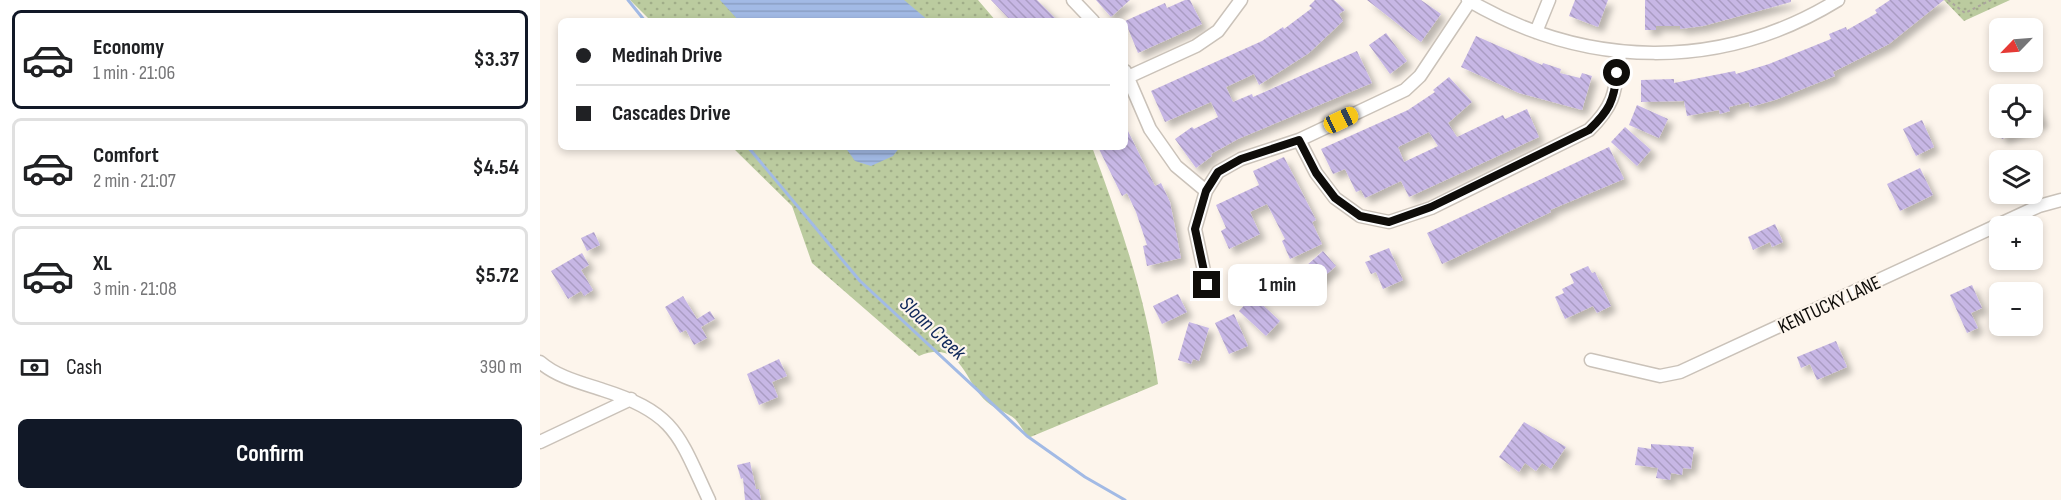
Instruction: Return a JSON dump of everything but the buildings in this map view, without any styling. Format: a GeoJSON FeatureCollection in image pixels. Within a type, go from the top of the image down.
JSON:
{"type":"FeatureCollection","features":[{"type":"Feature","properties":{"kind":"street"},"geometry":{"type":"LineString","coordinates":[[1072,0],[1090,18]]}},
{"type":"Feature","properties":{"kind":"street"},"geometry":{"type":"LineString","coordinates":[[1128,73],[1196,46],[1218,31],[1241,0]]}},
{"type":"Feature","properties":{"kind":"street"},"geometry":{"type":"LineString","coordinates":[[1207,285],[1195,229],[1206,191],[1218,172],[1241,159],[1299,140],[1405,90],[1420,76],[1469,0],[1536,32],[1577,45],[1620,53],[1674,54],[1733,44],[1789,26],[1838,0]]}},
{"type":"Feature","properties":{"kind":"street"},"geometry":{"type":"LineString","coordinates":[[1536,32],[1549,0]]}},
{"type":"Feature","properties":{"kind":"street"},"geometry":{"type":"LineString","coordinates":[[1299,140],[1316,173],[1335,198],[1360,216],[1389,222],[1431,207],[1589,130],[1606,113],[1615,93],[1620,53]]}},
{"type":"Feature","properties":{"kind":"street"},"geometry":{"type":"LineString","coordinates":[[1128,79],[1150,129],[1176,166],[1206,191]]}},
{"type":"Feature","properties":{"kind":"street","name":"KENTUCKY LANE"},"geometry":{"type":"LineString","coordinates":[[1591,360],[1660,376],[1680,372],[2039,206],[2061,200]]}},
{"type":"Feature","properties":{"kind":"street"},"geometry":{"type":"LineString","coordinates":[[540,362],[579,382],[631,399],[649,409],[674,429],[709,500]]}},
{"type":"Feature","properties":{"kind":"street"},"geometry":{"type":"LineString","coordinates":[[540,442],[631,399]]}},
{"type":"Feature","properties":{"kind":"path"},"geometry":{"type":"LineString","coordinates":[[1948,0],[1965,13],[1992,0]]}},
{"type":"Feature","properties":{"kind":"green space"},"geometry":{"type":"Polygon","coordinates":[[[630,0],[978,0],[993,18],[648,18],[630,0]]]}},
{"type":"Feature","properties":{"kind":"green space"},"geometry":{"type":"Polygon","coordinates":[[[1944,0],[2010,0],[1964,21],[1944,0]]]}},
{"type":"Feature","properties":{"kind":"green space"},"geometry":{"type":"Polygon","coordinates":[[[735,150],[1093,150],[1132,264],[1147,323],[1158,384],[1028,438],[1015,419],[994,407],[979,394],[953,357],[933,352],[919,356],[812,263],[792,206],[735,150]]]}},
{"type":"Feature","properties":{"kind":"water"},"geometry":{"type":"Polygon","coordinates":[[[720,0],[904,0],[925,18],[736,18],[720,0]]]}},
{"type":"Feature","properties":{"kind":"water"},"geometry":{"type":"Polygon","coordinates":[[[847,150],[898,150],[893,156],[871,166],[855,161],[847,150]]]}},
{"type":"Feature","properties":{"kind":"waterway","name":"Sloan Creek"},"geometry":{"type":"LineString","coordinates":[[628,0],[643,18]]}},
{"type":"Feature","properties":{"kind":"waterway","name":"Sloan Creek"},"geometry":{"type":"LineString","coordinates":[[751,150],[860,281],[1027,436],[1085,477],[1125,500]]}},
{"type":"Feature","properties":{"kind":"route"},"geometry":{"type":"LineString","coordinates":[[1207,285],[1195,229],[1206,191],[1218,172],[1241,159],[1299,140],[1316,173],[1335,198],[1360,216],[1389,222],[1431,207],[1589,130],[1606,113],[1615,93],[1617,73]]}}]}
